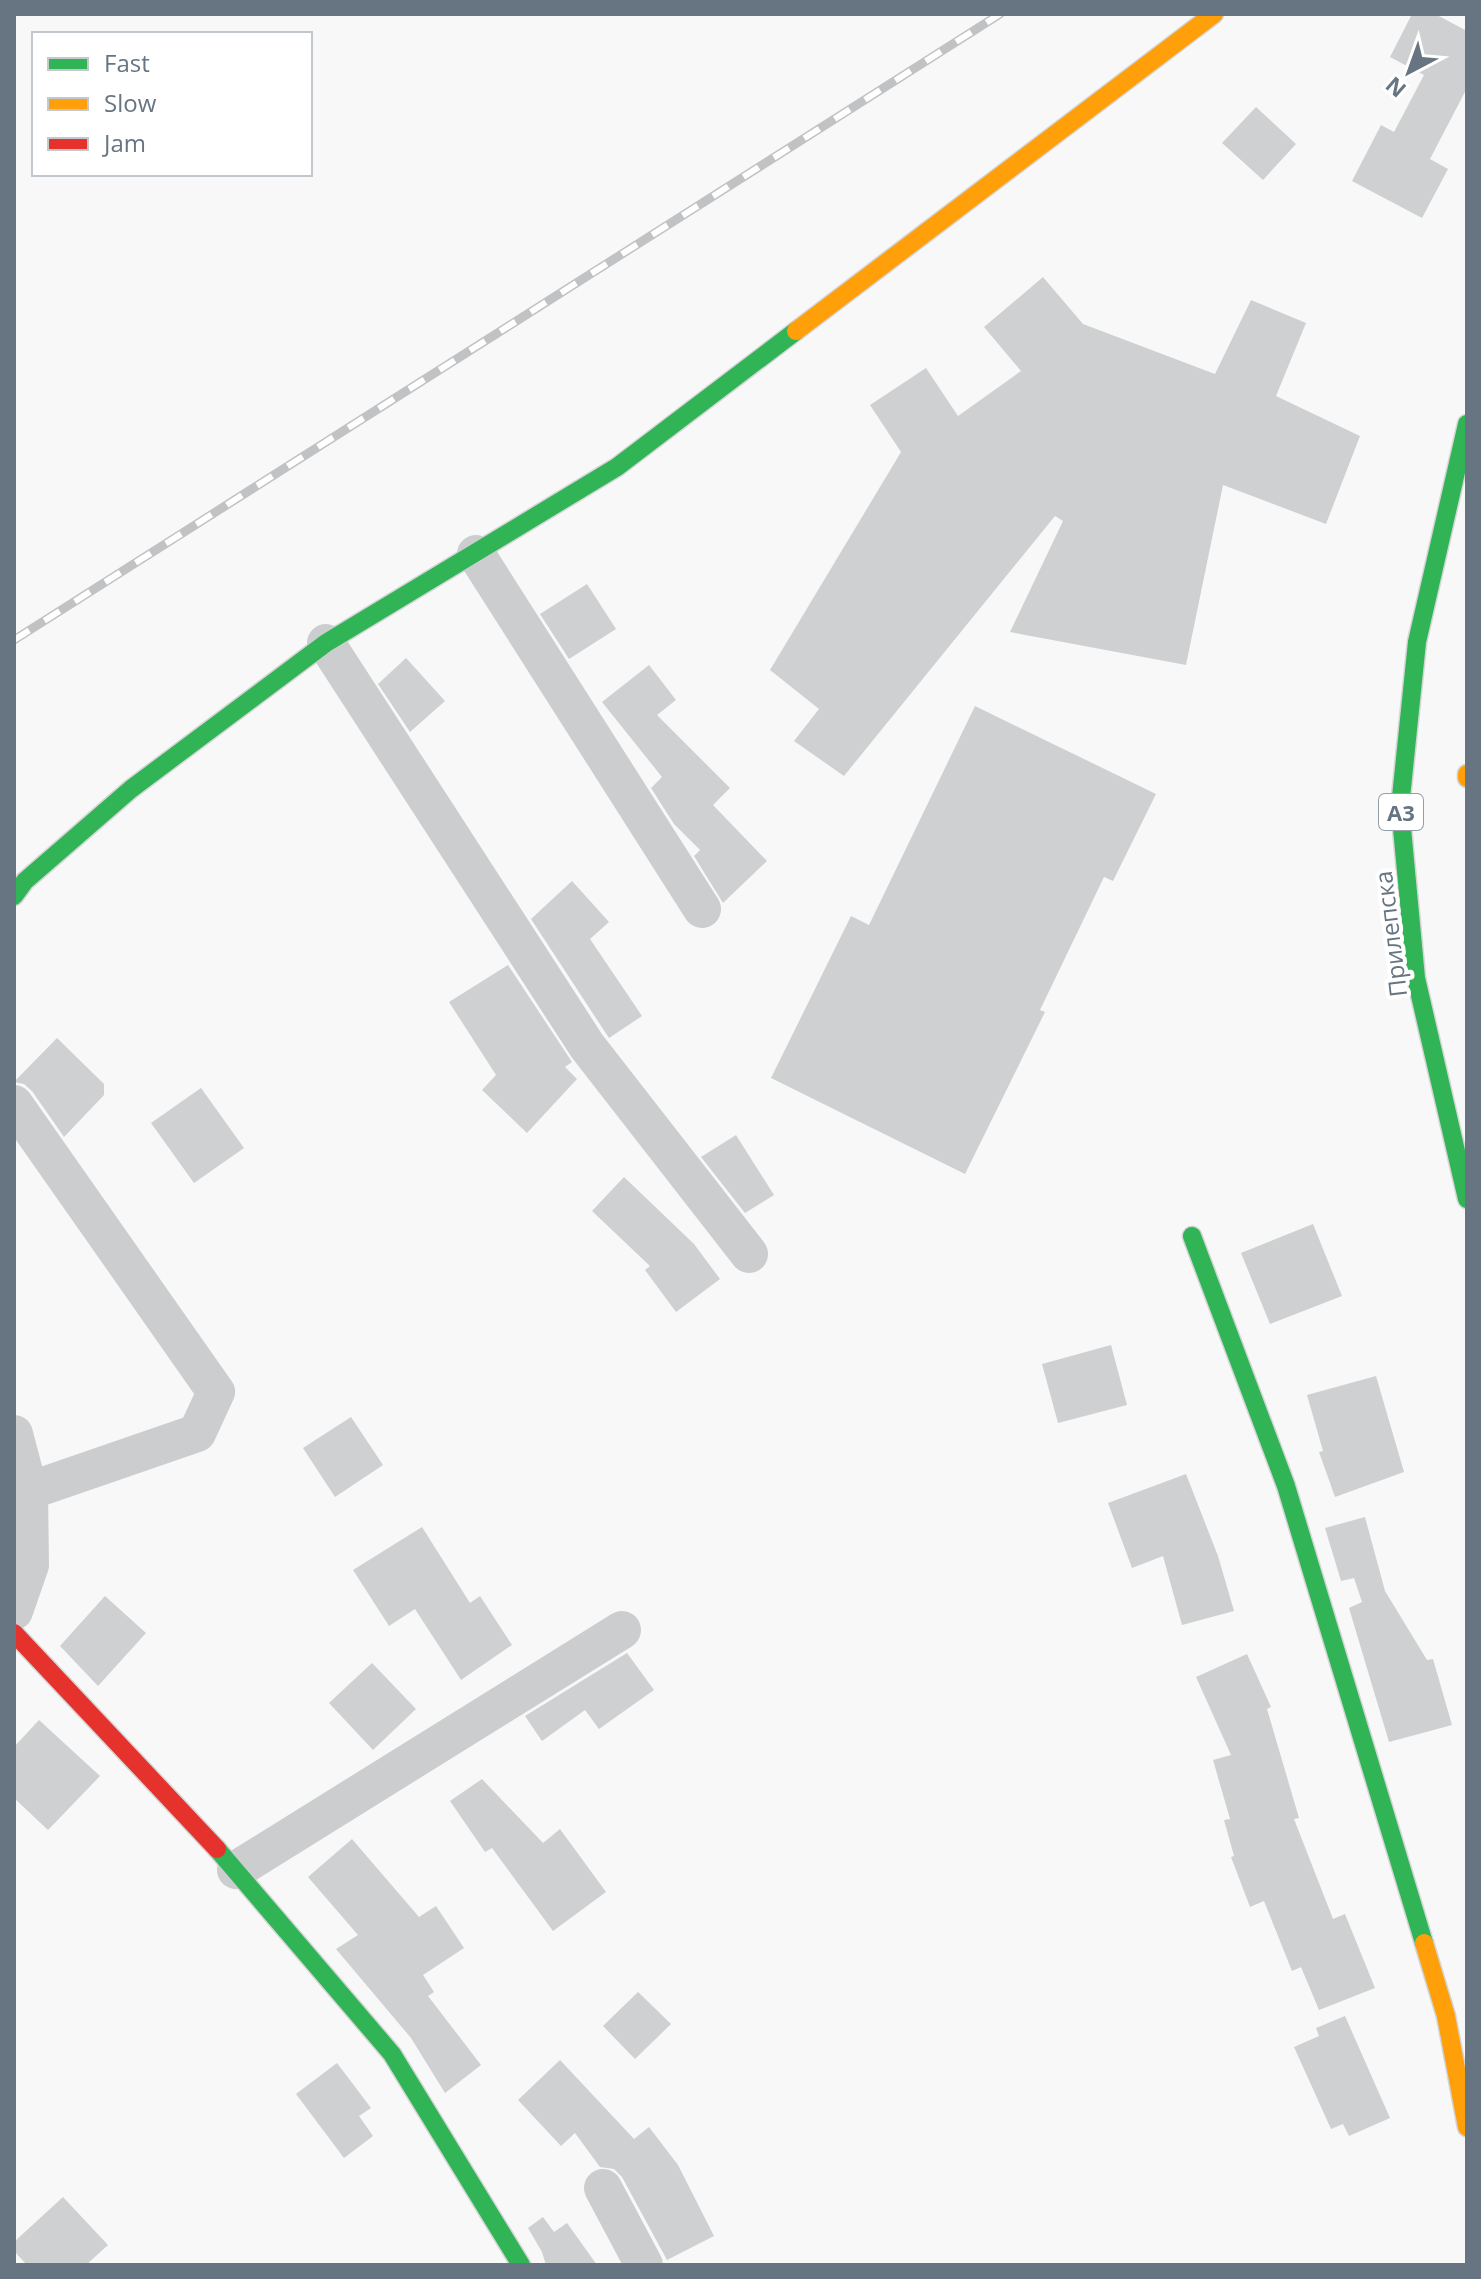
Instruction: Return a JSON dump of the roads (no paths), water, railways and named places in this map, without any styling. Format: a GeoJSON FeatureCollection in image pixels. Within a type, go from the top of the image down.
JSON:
{"type":"FeatureCollection","features":[{"type":"Feature","properties":{"kind":"street"},"geometry":{"type":"LineString","coordinates":[[14,896],[25,881],[131,789],[326,643],[617,467],[1214,14]]}},
{"type":"Feature","properties":{"kind":"street","name":"Прилепска"},"geometry":{"type":"LineString","coordinates":[[1467,424],[1417,642],[1400,807],[1416,978],[1467,1199]]}},
{"type":"Feature","properties":{"kind":"street"},"geometry":{"type":"LineString","coordinates":[[476,554],[702,909]]}},
{"type":"Feature","properties":{"kind":"street"},"geometry":{"type":"LineString","coordinates":[[326,643],[587,1046],[749,1254]]}},
{"type":"Feature","properties":{"kind":"street"},"geometry":{"type":"LineString","coordinates":[[14,1104],[216,1392],[197,1433],[29,1491]]}},
{"type":"Feature","properties":{"kind":"street"},"geometry":{"type":"LineString","coordinates":[[1192,1236],[1286,1486],[1446,2016],[1467,2127]]}},
{"type":"Feature","properties":{"kind":"street"},"geometry":{"type":"LineString","coordinates":[[14,1434],[29,1491],[30,1565],[14,1611]]}},
{"type":"Feature","properties":{"kind":"street"},"geometry":{"type":"LineString","coordinates":[[236,1870],[622,1630]]}},
{"type":"Feature","properties":{"kind":"street"},"geometry":{"type":"LineString","coordinates":[[14,1633],[236,1870],[392,2054],[521,2265]]}},
{"type":"Feature","properties":{"kind":"street"},"geometry":{"type":"LineString","coordinates":[[603,2188],[644,2265]]}},
{"type":"Feature","properties":{"kind":"railway"},"geometry":{"type":"LineString","coordinates":[[14,640],[1000,14]]}}]}
